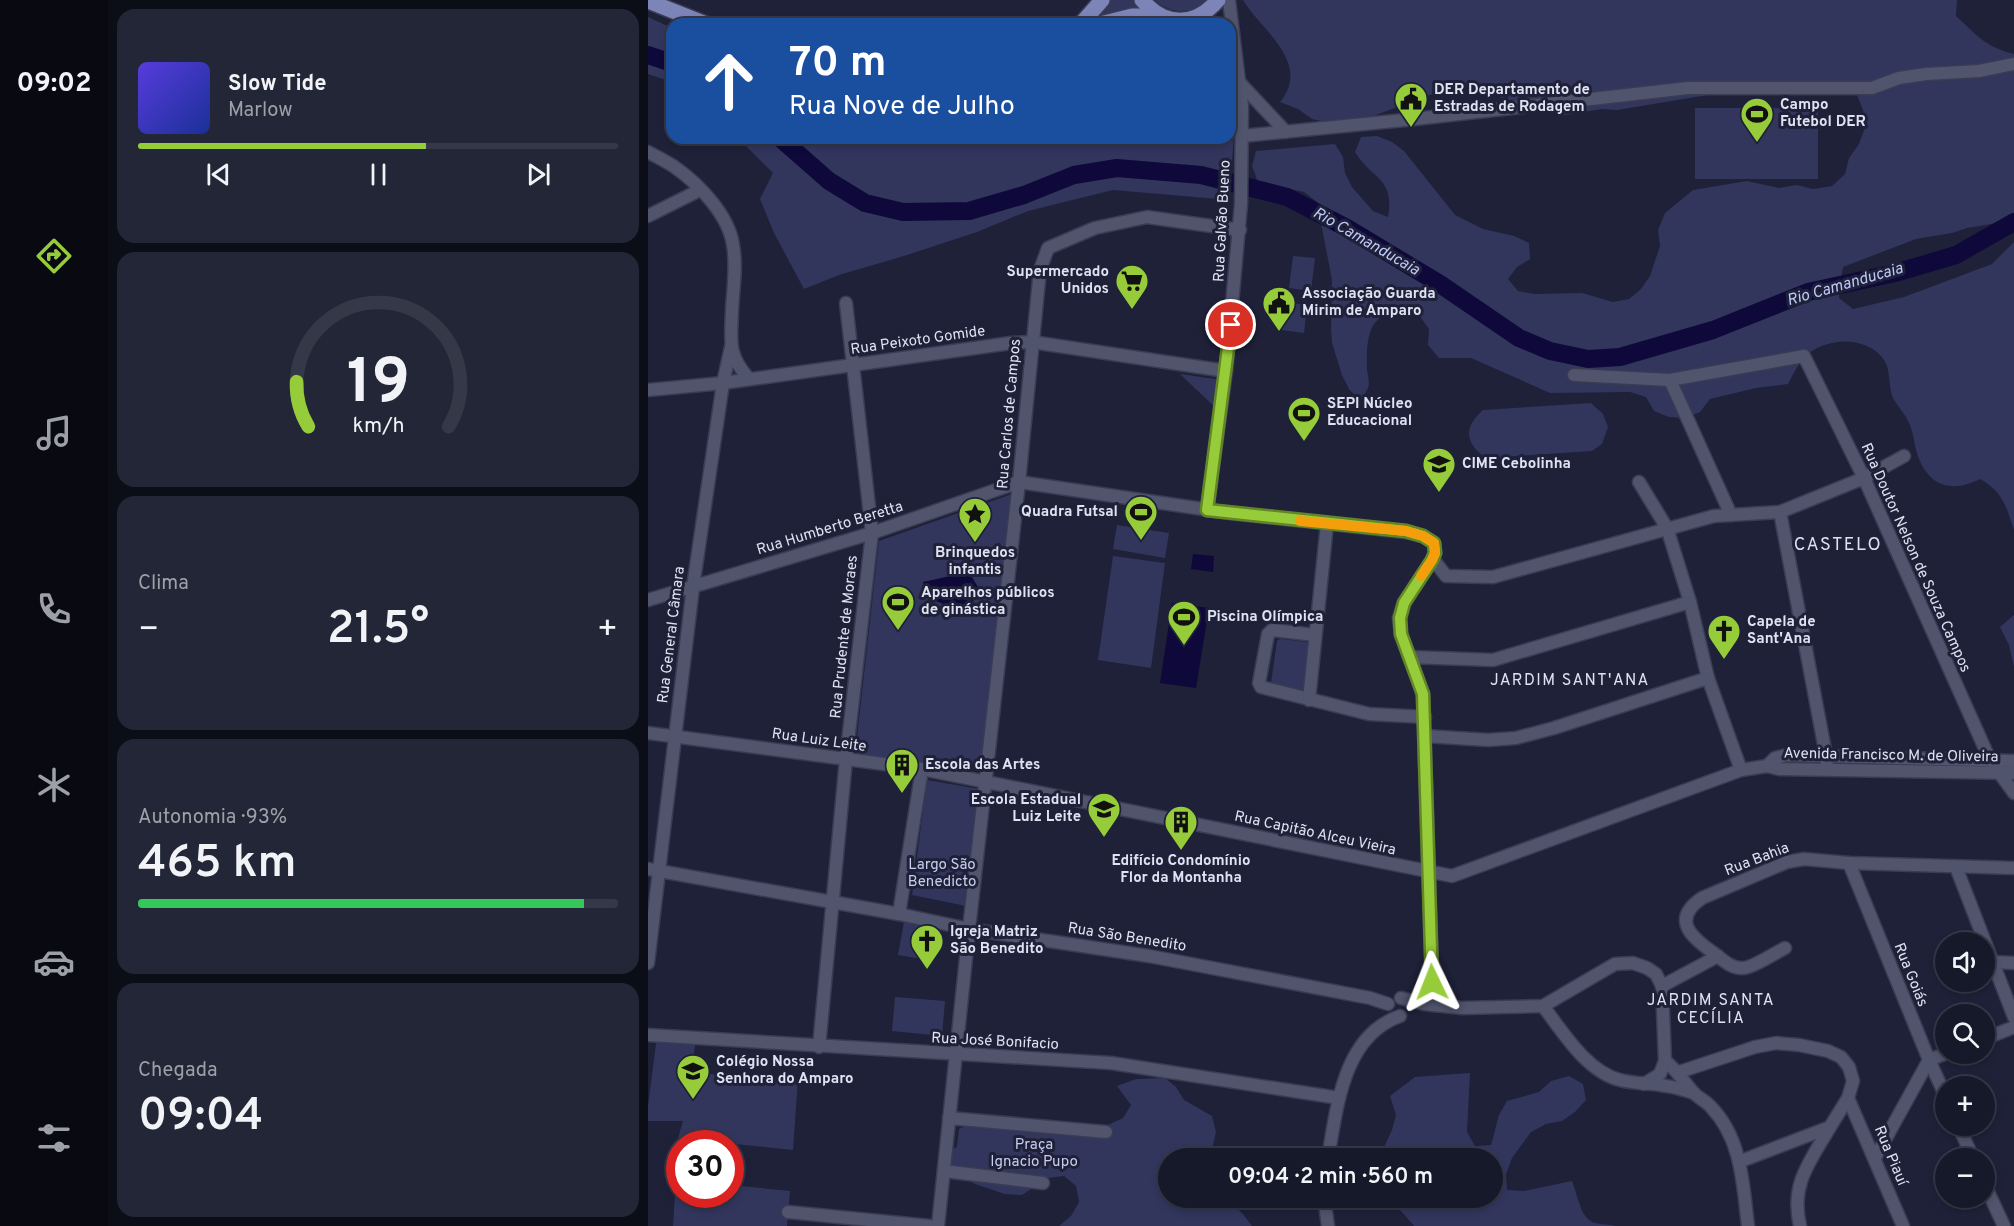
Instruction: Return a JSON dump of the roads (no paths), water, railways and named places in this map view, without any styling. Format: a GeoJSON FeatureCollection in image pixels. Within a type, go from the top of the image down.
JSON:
{"type":"FeatureCollection","features":[{"type":"Feature","properties":{"kind":"main road"},"geometry":{"type":"LineString","coordinates":[[1086,18],[1102,0]]}},
{"type":"Feature","properties":{"kind":"main road"},"geometry":{"type":"LineString","coordinates":[[1142,0],[1160,16]]}},
{"type":"Feature","properties":{"kind":"main road"},"geometry":{"type":"LineString","coordinates":[[1196,18],[1210,9],[1218,0]]}},
{"type":"Feature","properties":{"kind":"main road"},"geometry":{"type":"LineString","coordinates":[[648,1],[691,18]]}},
{"type":"Feature","properties":{"kind":"main road"},"geometry":{"type":"LineString","coordinates":[[1124,18],[1160,16],[1166,18]]}},
{"type":"Feature","properties":{"kind":"street","name":"Rua Galvão Bueno"},"geometry":{"type":"LineString","coordinates":[[1229,0],[1231,18]]}},
{"type":"Feature","properties":{"kind":"street","name":"Rua Galvão Bueno"},"geometry":{"type":"LineString","coordinates":[[1207,510],[1226,371],[1240,230],[1242,136],[1236,56]]}},
{"type":"Feature","properties":{"kind":"street"},"geometry":{"type":"LineString","coordinates":[[1242,136],[1427,118],[1688,88],[1872,88],[1899,78],[1979,71],[2014,64]]}},
{"type":"Feature","properties":{"kind":"street","name":"Rua Galvão Bueno"},"geometry":{"type":"LineString","coordinates":[[1236,74],[1239,80]]}},
{"type":"Feature","properties":{"kind":"street"},"geometry":{"type":"LineString","coordinates":[[1239,80],[1286,132]]}},
{"type":"Feature","properties":{"kind":"street","name":"Rua General Câmara"},"geometry":{"type":"LineString","coordinates":[[648,152],[677,168],[700,189],[713,205],[725,223],[733,243],[735,268],[731,347],[723,383],[693,587],[675,737],[653,870],[648,963]]}},
{"type":"Feature","properties":{"kind":"street"},"geometry":{"type":"LineString","coordinates":[[648,216],[700,189]]}},
{"type":"Feature","properties":{"kind":"street","name":"Rua Carlos de Campos"},"geometry":{"type":"LineString","coordinates":[[969,929],[1019,482],[1040,270],[1048,248],[1095,228],[1147,217],[1240,230]]}},
{"type":"Feature","properties":{"kind":"street","name":"Rua Prudente de Moraes"},"geometry":{"type":"LineString","coordinates":[[819,1047],[846,759],[872,534],[846,303]]}},
{"type":"Feature","properties":{"kind":"street","name":"Rua Peixoto Gomide"},"geometry":{"type":"LineString","coordinates":[[648,390],[723,383],[1032,342],[1226,371]]}},
{"type":"Feature","properties":{"kind":"street"},"geometry":{"type":"LineString","coordinates":[[731,347],[739,367],[749,379]]}},
{"type":"Feature","properties":{"kind":"street","name":"Rua Doutor Nelson de Souza Campos"},"geometry":{"type":"LineString","coordinates":[[1670,380],[1804,356],[1864,478],[1990,760],[2014,793]]}},
{"type":"Feature","properties":{"kind":"street"},"geometry":{"type":"LineString","coordinates":[[1574,375],[1670,380],[1731,515]]}},
{"type":"Feature","properties":{"kind":"street"},"geometry":{"type":"LineString","coordinates":[[1432,560],[1446,576],[1493,577],[1714,516],[1780,512],[1864,478],[1904,456]]}},
{"type":"Feature","properties":{"kind":"street"},"geometry":{"type":"LineString","coordinates":[[1019,482],[1207,510],[1406,531],[1423,536],[1434,543],[1435,553],[1432,560],[1404,603],[1400,618],[1401,634],[1423,694],[1425,717],[1429,1004]]}},
{"type":"Feature","properties":{"kind":"street","name":"Rua Humberto Beretta"},"geometry":{"type":"LineString","coordinates":[[648,600],[872,534],[1019,482]]}},
{"type":"Feature","properties":{"kind":"street"},"geometry":{"type":"LineString","coordinates":[[1639,482],[1667,528],[1690,602],[1708,678],[1741,771]]}},
{"type":"Feature","properties":{"kind":"street"},"geometry":{"type":"LineString","coordinates":[[1780,512],[1827,770]]}},
{"type":"Feature","properties":{"kind":"street"},"geometry":{"type":"LineString","coordinates":[[1309,700],[1327,524]]}},
{"type":"Feature","properties":{"kind":"street"},"geometry":{"type":"LineString","coordinates":[[1409,657],[1493,660],[1690,602]]}},
{"type":"Feature","properties":{"kind":"street"},"geometry":{"type":"LineString","coordinates":[[1315,635],[1272,630],[1269,634],[1259,683],[1261,687],[1369,714],[1425,717]]}},
{"type":"Feature","properties":{"kind":"street"},"geometry":{"type":"LineString","coordinates":[[1425,736],[1488,740],[1516,738],[1708,678]]}},
{"type":"Feature","properties":{"kind":"street","name":"Rua Luiz Leite"},"geometry":{"type":"LineString","coordinates":[[648,734],[846,759],[985,781]]}},
{"type":"Feature","properties":{"kind":"street","name":"Avenida Francisco M. de Oliveira"},"geometry":{"type":"LineString","coordinates":[[1767,766],[1775,758],[1787,755],[2014,761]]}},
{"type":"Feature","properties":{"kind":"street","name":"Avenida Francisco M. de Oliveira"},"geometry":{"type":"LineString","coordinates":[[1767,766],[1779,769],[2014,773]]}},
{"type":"Feature","properties":{"kind":"street","name":"Rua Capitão Alceu Vieira"},"geometry":{"type":"LineString","coordinates":[[985,781],[1452,876],[1741,771],[1767,766]]}},
{"type":"Feature","properties":{"kind":"street"},"geometry":{"type":"LineString","coordinates":[[899,914],[921,770]]}},
{"type":"Feature","properties":{"kind":"street","name":"Rua Bahia"},"geometry":{"type":"LineString","coordinates":[[1785,948],[1744,969],[1732,966],[1691,935],[1687,925],[1687,915],[1691,905],[1702,898],[1787,862],[1804,859],[1849,863],[2014,868]]}},
{"type":"Feature","properties":{"kind":"street","name":"Rua Goiás"},"geometry":{"type":"LineString","coordinates":[[1849,863],[1936,1076]]}},
{"type":"Feature","properties":{"kind":"street"},"geometry":{"type":"LineString","coordinates":[[1956,867],[1981,932]]}},
{"type":"Feature","properties":{"kind":"street","name":"Rua São Benedito"},"geometry":{"type":"LineString","coordinates":[[653,870],[899,914],[969,929],[1149,956],[1370,998],[1394,1013]]}},
{"type":"Feature","properties":{"kind":"street"},"geometry":{"type":"LineString","coordinates":[[938,1226],[969,929]]}},
{"type":"Feature","properties":{"kind":"street"},"geometry":{"type":"LineString","coordinates":[[1662,986],[1718,956]]}},
{"type":"Feature","properties":{"kind":"street"},"geometry":{"type":"LineString","coordinates":[[1995,962],[2014,963]]}},
{"type":"Feature","properties":{"kind":"street"},"geometry":{"type":"LineString","coordinates":[[1394,1013],[1393,998],[1462,1008],[1543,1006],[1615,964],[1633,963],[1656,974],[1662,986],[1665,1061],[1660,1074],[1644,1084]]}},
{"type":"Feature","properties":{"kind":"street"},"geometry":{"type":"LineString","coordinates":[[1995,967],[2014,1017]]}},
{"type":"Feature","properties":{"kind":"street"},"geometry":{"type":"LineString","coordinates":[[1330,1148],[1339,1098],[1350,1065],[1362,1045],[1394,1013],[1429,1004]]}},
{"type":"Feature","properties":{"kind":"street"},"geometry":{"type":"LineString","coordinates":[[1543,1006],[1574,1047],[1588,1061],[1617,1080],[1667,1086],[1694,1093]]}},
{"type":"Feature","properties":{"kind":"street"},"geometry":{"type":"LineString","coordinates":[[1995,1035],[2014,1028]]}},
{"type":"Feature","properties":{"kind":"street","name":"Rua José Bonifacio"},"geometry":{"type":"LineString","coordinates":[[648,1035],[1111,1063],[1339,1098]]}},
{"type":"Feature","properties":{"kind":"street"},"geometry":{"type":"LineString","coordinates":[[1678,1072],[1755,1047],[1776,1043],[1828,1051],[1841,1057],[1849,1067],[1853,1081],[1848,1098],[1805,1171],[1797,1192],[1796,1210],[1800,1226]]}},
{"type":"Feature","properties":{"kind":"street"},"geometry":{"type":"LineString","coordinates":[[1875,1158],[1929,1060],[1935,1058]]}},
{"type":"Feature","properties":{"kind":"street"},"geometry":{"type":"LineString","coordinates":[[1665,1061],[1678,1072],[1694,1093],[1712,1107],[1726,1128],[1741,1161],[1748,1226]]}},
{"type":"Feature","properties":{"kind":"street","name":"Rua Piauí"},"geometry":{"type":"LineString","coordinates":[[1848,1098],[1903,1226]]}},
{"type":"Feature","properties":{"kind":"street"},"geometry":{"type":"LineString","coordinates":[[949,1118],[1107,1132]]}},
{"type":"Feature","properties":{"kind":"street"},"geometry":{"type":"LineString","coordinates":[[1741,1161],[1830,1127]]}},
{"type":"Feature","properties":{"kind":"street"},"geometry":{"type":"LineString","coordinates":[[944,1171],[1043,1183]]}},
{"type":"Feature","properties":{"kind":"street"},"geometry":{"type":"LineString","coordinates":[[1995,1207],[2004,1226]]}},
{"type":"Feature","properties":{"kind":"street"},"geometry":{"type":"LineString","coordinates":[[1326,1208],[1328,1226]]}},
{"type":"Feature","properties":{"kind":"street"},"geometry":{"type":"LineString","coordinates":[[788,1212],[930,1226]]}},
{"type":"Feature","properties":{"kind":"waterway","name":"Rio Camanducaia"},"geometry":{"type":"LineString","coordinates":[[648,55],[666,61]]}},
{"type":"Feature","properties":{"kind":"waterway","name":"Rio Camanducaia"},"geometry":{"type":"LineString","coordinates":[[787,144],[829,181],[865,203],[903,212],[969,211],[1024,195],[1074,175],[1117,168],[1201,175],[1287,197],[1347,228],[1440,284],[1519,338],[1550,351],[1588,359],[1620,357],[1713,330],[1808,292],[1895,273],[1956,255],[2014,222]]}},
{"type":"Feature","properties":{"kind":"place","name":"DER Departamento de Estradas de Rodagem"},"geometry":{"type":"Point","coordinates":[1411,128]}},
{"type":"Feature","properties":{"kind":"place","name":"Campo Futebol DER"},"geometry":{"type":"Point","coordinates":[1757,143]}},
{"type":"Feature","properties":{"kind":"place","name":"Supermercado Unidos"},"geometry":{"type":"Point","coordinates":[1132,310]}},
{"type":"Feature","properties":{"kind":"place","name":"Associação Guarda Mirim de Amparo"},"geometry":{"type":"Point","coordinates":[1279,332]}},
{"type":"Feature","properties":{"kind":"place","name":"SEPI Núcleo Educacional"},"geometry":{"type":"Point","coordinates":[1304,442]}},
{"type":"Feature","properties":{"kind":"place","name":"CIME Cebolinha"},"geometry":{"type":"Point","coordinates":[1439,493]}},
{"type":"Feature","properties":{"kind":"place","name":"Quadra Futsal"},"geometry":{"type":"Point","coordinates":[1141,541]}},
{"type":"Feature","properties":{"kind":"place","name":"Brinquedos infantis"},"geometry":{"type":"Point","coordinates":[975,543]}},
{"type":"Feature","properties":{"kind":"place","name":"Aparelhos públicos de ginástica"},"geometry":{"type":"Point","coordinates":[898,631]}},
{"type":"Feature","properties":{"kind":"place","name":"Piscina Olímpica"},"geometry":{"type":"Point","coordinates":[1184,646]}},
{"type":"Feature","properties":{"kind":"place","name":"Capela de Sant'Ana"},"geometry":{"type":"Point","coordinates":[1724,660]}},
{"type":"Feature","properties":{"kind":"place","name":"Escola das Artes"},"geometry":{"type":"Point","coordinates":[902,794]}},
{"type":"Feature","properties":{"kind":"place","name":"Escola Estadual Luiz Leite"},"geometry":{"type":"Point","coordinates":[1104,838]}},
{"type":"Feature","properties":{"kind":"place","name":"Edifício Condomínio Flor da Montanha"},"geometry":{"type":"Point","coordinates":[1181,851]}},
{"type":"Feature","properties":{"kind":"place","name":"Igreja Matriz São Benedito"},"geometry":{"type":"Point","coordinates":[927,970]}},
{"type":"Feature","properties":{"kind":"place","name":"Colégio Nossa Senhora do Amparo"},"geometry":{"type":"Point","coordinates":[693,1100]}},
{"type":"Feature","properties":{"kind":"district","name":"CASTELO"},"geometry":{"type":"Point","coordinates":[1838,545]}},
{"type":"Feature","properties":{"kind":"district","name":"JARDIM SANT'ANA"},"geometry":{"type":"Point","coordinates":[1570,681]}},
{"type":"Feature","properties":{"kind":"district","name":"JARDIM SANTA CECÍLIA"},"geometry":{"type":"Point","coordinates":[1711,1010]}},
{"type":"Feature","properties":{"kind":"park label","name":"Largo São Benedicto"},"geometry":{"type":"Point","coordinates":[942,874]}},
{"type":"Feature","properties":{"kind":"park label","name":"Praça Ignacio Pupo"},"geometry":{"type":"Point","coordinates":[1034,1154]}}]}
